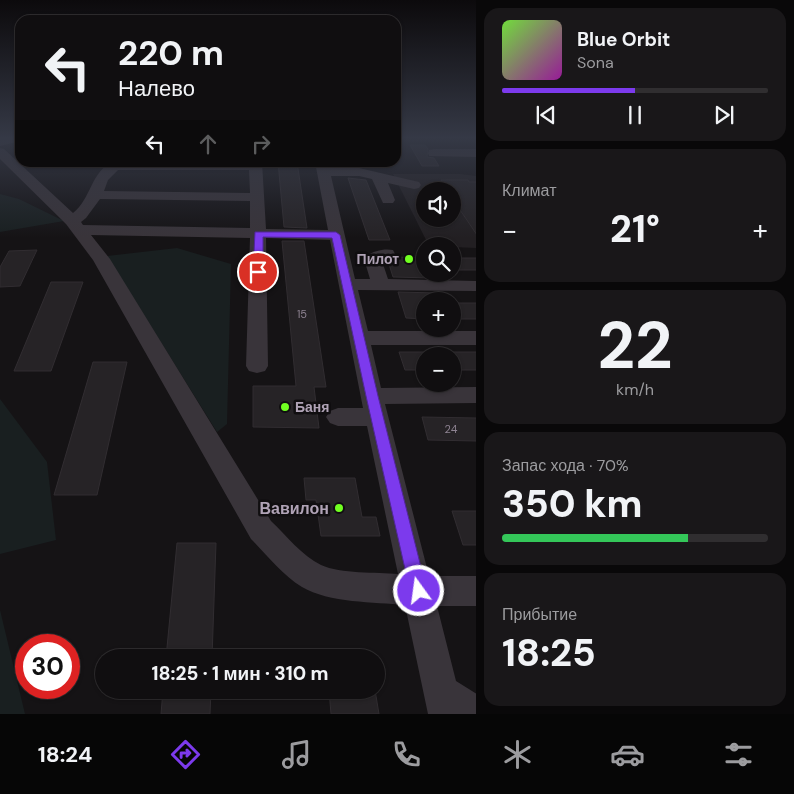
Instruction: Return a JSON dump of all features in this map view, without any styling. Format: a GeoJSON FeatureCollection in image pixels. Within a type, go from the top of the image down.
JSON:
{"type":"FeatureCollection","features":[{"type":"Feature","properties":{"kind":"street"},"geometry":{"type":"LineString","coordinates":[[20,171],[76,226],[101,259],[261,530],[294,563],[313,577],[338,584],[419,591],[476,591]]}},
{"type":"Feature","properties":{"kind":"street"},"geometry":{"type":"LineString","coordinates":[[76,226],[81,215],[96,195],[101,179],[109,171]]}},
{"type":"Feature","properties":{"kind":"street"},"geometry":{"type":"LineString","coordinates":[[255,171],[258,234],[257,366]]}},
{"type":"Feature","properties":{"kind":"street"},"geometry":{"type":"LineString","coordinates":[[323,171],[374,407],[444,703],[475,714]]}},
{"type":"Feature","properties":{"kind":"street"},"geometry":{"type":"LineString","coordinates":[[354,171],[414,185]]}},
{"type":"Feature","properties":{"kind":"street"},"geometry":{"type":"LineString","coordinates":[[378,176],[388,200]]}},
{"type":"Feature","properties":{"kind":"street"},"geometry":{"type":"LineString","coordinates":[[96,195],[257,196]]}},
{"type":"Feature","properties":{"kind":"street"},"geometry":{"type":"LineString","coordinates":[[76,226],[258,234],[336,235]]}},
{"type":"Feature","properties":{"kind":"street"},"geometry":{"type":"LineString","coordinates":[[380,284],[373,259],[387,254]]}},
{"type":"Feature","properties":{"kind":"street"},"geometry":{"type":"LineString","coordinates":[[347,284],[476,286]]}},
{"type":"Feature","properties":{"kind":"street"},"geometry":{"type":"LineString","coordinates":[[359,338],[476,338]]}},
{"type":"Feature","properties":{"kind":"street"},"geometry":{"type":"LineString","coordinates":[[338,417],[374,407],[476,395]]}},
{"type":"Feature","properties":{"kind":"shaded area"},"geometry":{"type":"Polygon","coordinates":[[[393,174],[460,174],[476,176],[476,248],[461,247],[461,237],[424,237],[420,227],[461,227],[461,182],[416,182],[416,220],[393,174]]]}},
{"type":"Feature","properties":{"kind":"shaded area"},"geometry":{"type":"Polygon","coordinates":[[[0,194],[19,199],[64,221],[0,232],[0,194]]]}},
{"type":"Feature","properties":{"kind":"shaded area"},"geometry":{"type":"Polygon","coordinates":[[[177,248],[231,264],[227,424],[217,432],[107,256],[177,248]]]}},
{"type":"Feature","properties":{"kind":"shaded area"},"geometry":{"type":"Polygon","coordinates":[[[0,399],[47,462],[56,540],[0,554],[0,399]]]}},
{"type":"Feature","properties":{"kind":"shaded area"},"geometry":{"type":"Polygon","coordinates":[[[0,610],[15,672],[15,699],[21,699],[25,714],[0,714],[0,610]]]}},
{"type":"Feature","properties":{"kind":"building"},"geometry":{"type":"Polygon","coordinates":[[[279,171],[298,171],[307,228],[284,227],[279,171]]]}},
{"type":"Feature","properties":{"kind":"building"},"geometry":{"type":"Polygon","coordinates":[[[348,178],[366,180],[390,240],[369,240],[348,178]]]}},
{"type":"Feature","properties":{"kind":"building"},"geometry":{"type":"Polygon","coordinates":[[[441,180],[468,180],[469,182],[476,182],[476,234],[461,211],[461,182],[442,182],[441,180]]]}},
{"type":"Feature","properties":{"kind":"building"},"geometry":{"type":"Polygon","coordinates":[[[282,241],[304,241],[326,387],[314,387],[319,428],[253,427],[253,386],[296,386],[282,241]]]}},
{"type":"Feature","properties":{"kind":"building"},"geometry":{"type":"Polygon","coordinates":[[[37,250],[20,286],[0,287],[0,267],[9,251],[37,250]]]}},
{"type":"Feature","properties":{"kind":"building"},"geometry":{"type":"Polygon","coordinates":[[[396,257],[416,258],[416,278],[393,277],[388,261],[396,257]]]}},
{"type":"Feature","properties":{"kind":"building"},"geometry":{"type":"Polygon","coordinates":[[[461,258],[476,258],[476,270],[461,270],[461,258]]]}},
{"type":"Feature","properties":{"kind":"building"},"geometry":{"type":"Polygon","coordinates":[[[51,282],[83,282],[51,371],[14,371],[51,282]]]}},
{"type":"Feature","properties":{"kind":"building"},"geometry":{"type":"Polygon","coordinates":[[[398,292],[416,292],[416,319],[406,318],[398,292]]]}},
{"type":"Feature","properties":{"kind":"building"},"geometry":{"type":"Polygon","coordinates":[[[461,303],[476,303],[476,319],[461,319],[461,303]]]}},
{"type":"Feature","properties":{"kind":"building"},"geometry":{"type":"Polygon","coordinates":[[[399,352],[416,352],[416,370],[405,370],[399,352]]]}},
{"type":"Feature","properties":{"kind":"building"},"geometry":{"type":"Polygon","coordinates":[[[461,352],[476,352],[476,370],[461,370],[461,352]]]}},
{"type":"Feature","properties":{"kind":"building"},"geometry":{"type":"Polygon","coordinates":[[[93,362],[127,362],[97,495],[54,495],[93,362]]]}},
{"type":"Feature","properties":{"kind":"building"},"geometry":{"type":"Polygon","coordinates":[[[422,417],[476,418],[476,441],[428,440],[422,417]]]}},
{"type":"Feature","properties":{"kind":"building","name":"Вавилон"},"geometry":{"type":"Polygon","coordinates":[[[304,478],[355,478],[362,517],[376,517],[380,536],[321,536],[316,500],[306,500],[304,478]]]}},
{"type":"Feature","properties":{"kind":"building"},"geometry":{"type":"Polygon","coordinates":[[[452,511],[476,511],[476,545],[463,545],[452,511]]]}},
{"type":"Feature","properties":{"kind":"building"},"geometry":{"type":"Polygon","coordinates":[[[177,543],[216,543],[212,649],[167,649],[177,543]]]}},
{"type":"Feature","properties":{"kind":"building"},"geometry":{"type":"Polygon","coordinates":[[[162,699],[211,699],[210,714],[161,714],[162,699]]]}},
{"type":"Feature","properties":{"kind":"building"},"geometry":{"type":"Polygon","coordinates":[[[330,699],[376,699],[379,714],[331,714],[330,699]]]}},
{"type":"Feature","properties":{"kind":"place","name":"Пилот"},"geometry":{"type":"Point","coordinates":[409,259]}},
{"type":"Feature","properties":{"kind":"place","name":"Баня"},"geometry":{"type":"Point","coordinates":[285,407]}},
{"type":"Feature","properties":{"kind":"place","name":"Вавилон"},"geometry":{"type":"Point","coordinates":[339,508]}},
{"type":"Feature","properties":{"kind":"route"},"geometry":{"type":"LineString","coordinates":[[258,272],[258,234],[336,235],[419,591]]}}]}
